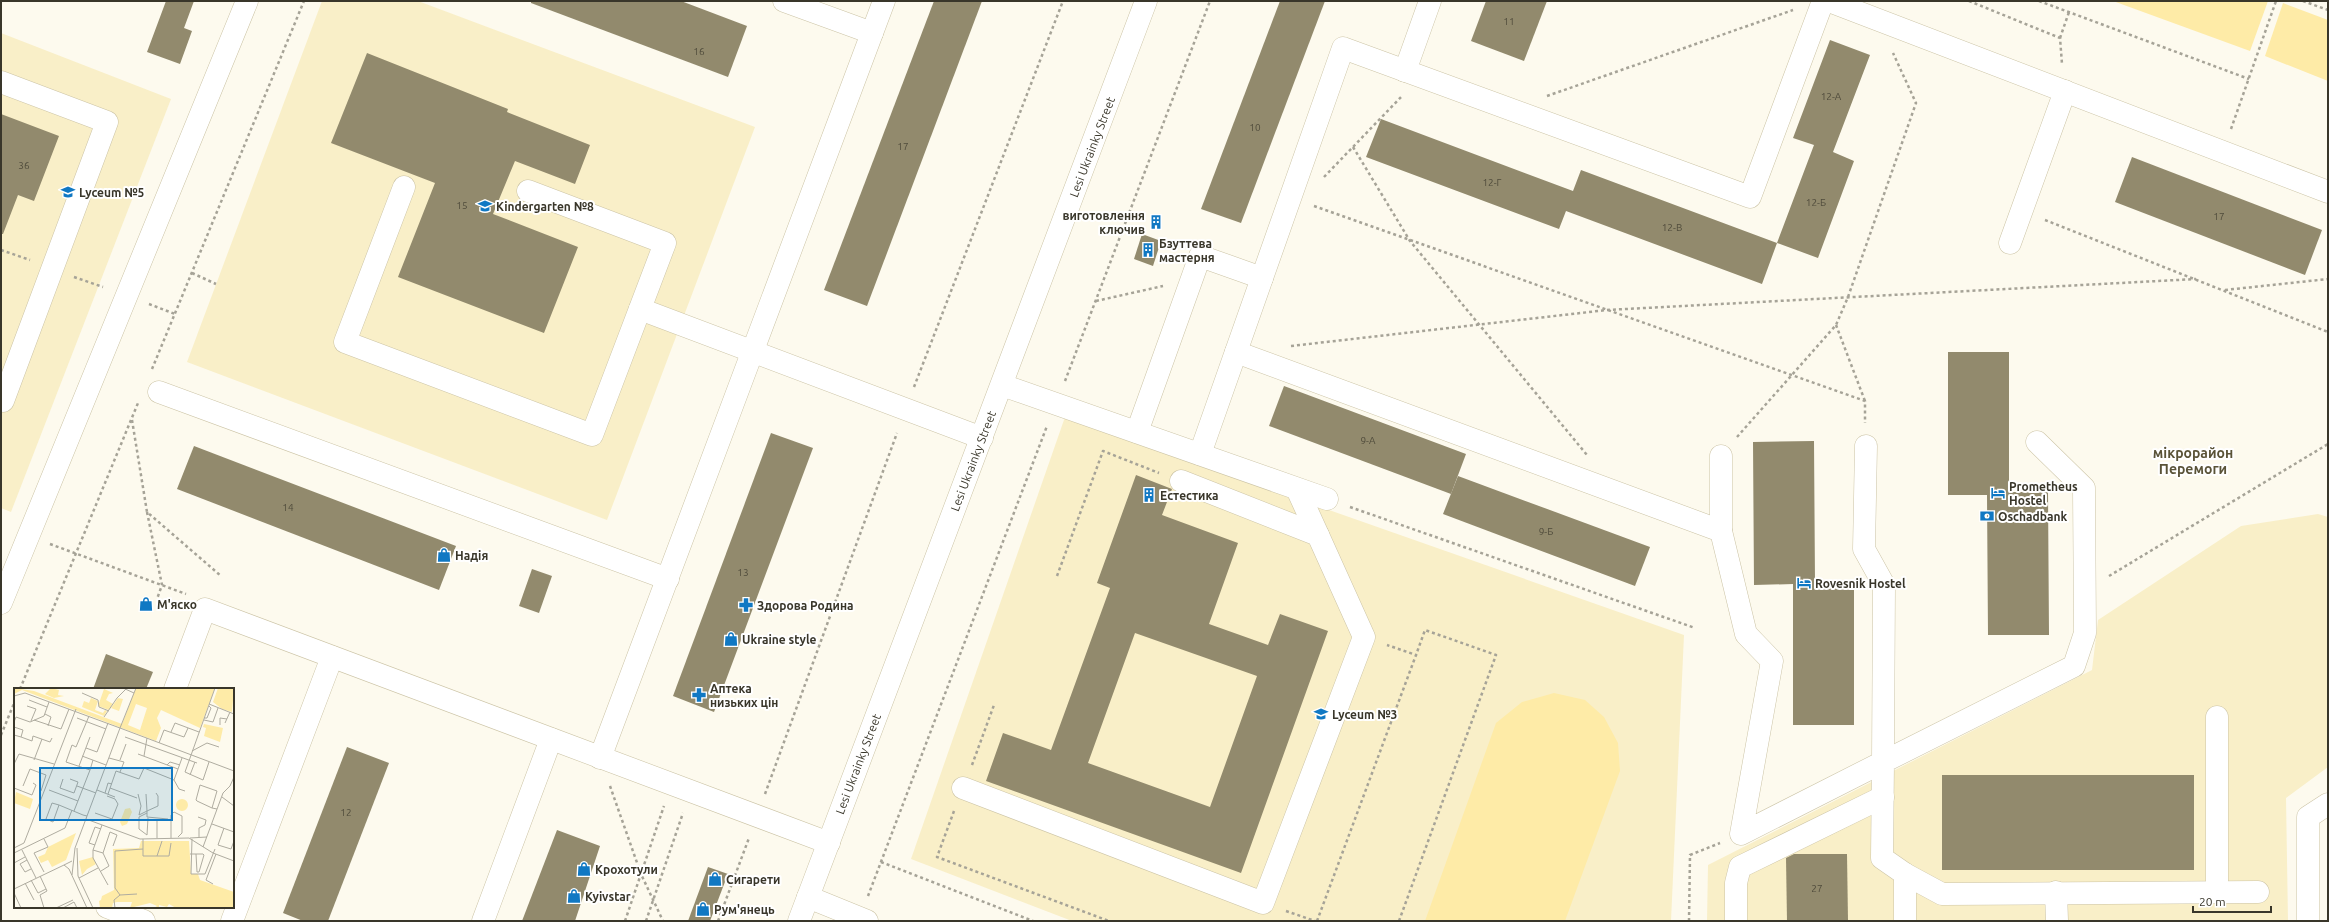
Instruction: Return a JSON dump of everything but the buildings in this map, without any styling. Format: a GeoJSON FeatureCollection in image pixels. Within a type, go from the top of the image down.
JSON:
{"type":"FeatureCollection","features":[{"type":"Feature","properties":{"kind":"main road"},"geometry":{"type":"LineString","coordinates":[[1,603],[247,1]]}},
{"type":"Feature","properties":{"kind":"main road"},"geometry":{"type":"LineString","coordinates":[[784,1],[872,33]]}},
{"type":"Feature","properties":{"kind":"main road"},"geometry":{"type":"LineString","coordinates":[[600,758],[884,1]]}},
{"type":"Feature","properties":{"kind":"main road","name":"Lesi Ukrainky Street"},"geometry":{"type":"LineString","coordinates":[[799,921],[1146,1]]}},
{"type":"Feature","properties":{"kind":"main road"},"geometry":{"type":"LineString","coordinates":[[1413,74],[1430,1]]}},
{"type":"Feature","properties":{"kind":"main road"},"geometry":{"type":"LineString","coordinates":[[1200,454],[1343,48],[1750,197],[1823,1]]}},
{"type":"Feature","properties":{"kind":"main road"},"geometry":{"type":"LineString","coordinates":[[1829,1],[2328,192]]}},
{"type":"Feature","properties":{"kind":"main road"},"geometry":{"type":"LineString","coordinates":[[1,82],[106,122],[3,401]]}},
{"type":"Feature","properties":{"kind":"main road"},"geometry":{"type":"LineString","coordinates":[[2010,243],[2065,91]]}},
{"type":"Feature","properties":{"kind":"main road"},"geometry":{"type":"LineString","coordinates":[[404,187],[345,342],[592,435],[665,243],[528,191]]}},
{"type":"Feature","properties":{"kind":"main road"},"geometry":{"type":"LineString","coordinates":[[1137,432],[1200,256],[1262,278]]}},
{"type":"Feature","properties":{"kind":"main road"},"geometry":{"type":"LineString","coordinates":[[640,308],[982,438]]}},
{"type":"Feature","properties":{"kind":"main road"},"geometry":{"type":"LineString","coordinates":[[1236,352],[1721,531]]}},
{"type":"Feature","properties":{"kind":"main road"},"geometry":{"type":"LineString","coordinates":[[1002,385],[1327,499]]}},
{"type":"Feature","properties":{"kind":"main road"},"geometry":{"type":"LineString","coordinates":[[150,395],[668,579]]}},
{"type":"Feature","properties":{"kind":"main road"},"geometry":{"type":"LineString","coordinates":[[1741,834],[2074,666],[2085,633],[2084,488],[2037,442]]}},
{"type":"Feature","properties":{"kind":"main road"},"geometry":{"type":"LineString","coordinates":[[1866,446],[1864,549],[1884,585],[1882,858],[1905,874],[1942,894],[2056,892],[2258,892]]}},
{"type":"Feature","properties":{"kind":"main road"},"geometry":{"type":"LineString","coordinates":[[1721,456],[1721,531],[1746,634],[1772,661],[1741,834]]}},
{"type":"Feature","properties":{"kind":"main road"},"geometry":{"type":"LineString","coordinates":[[1181,481],[1318,535]]}},
{"type":"Feature","properties":{"kind":"main road"},"geometry":{"type":"LineString","coordinates":[[963,788],[1263,903],[1364,637],[1297,488]]}},
{"type":"Feature","properties":{"kind":"main road"},"geometry":{"type":"LineString","coordinates":[[175,688],[205,609],[756,817],[829,843]]}},
{"type":"Feature","properties":{"kind":"main road"},"geometry":{"type":"LineString","coordinates":[[232,921],[332,657]]}},
{"type":"Feature","properties":{"kind":"main road"},"geometry":{"type":"LineString","coordinates":[[2217,717],[2217,892]]}},
{"type":"Feature","properties":{"kind":"main road"},"geometry":{"type":"LineString","coordinates":[[483,921],[551,740]]}},
{"type":"Feature","properties":{"kind":"main road"},"geometry":{"type":"LineString","coordinates":[[1736,921],[1736,883],[1740,867],[1883,797]]}},
{"type":"Feature","properties":{"kind":"main road"},"geometry":{"type":"LineString","coordinates":[[2308,921],[2308,817],[2328,804]]}},
{"type":"Feature","properties":{"kind":"main road"},"geometry":{"type":"LineString","coordinates":[[1905,874],[1905,921]]}},
{"type":"Feature","properties":{"kind":"main road"},"geometry":{"type":"LineString","coordinates":[[2056,892],[2057,921]]}},
{"type":"Feature","properties":{"kind":"main road"},"geometry":{"type":"LineString","coordinates":[[808,897],[863,920]]}},
{"type":"Feature","properties":{"kind":"main road"},"geometry":{"type":"LineString","coordinates":[[110,908],[144,921]]}},
{"type":"Feature","properties":{"kind":"path"},"geometry":{"type":"LineString","coordinates":[[152,370],[304,1]]}},
{"type":"Feature","properties":{"kind":"path"},"geometry":{"type":"LineString","coordinates":[[718,921],[906,408],[1063,1]]}},
{"type":"Feature","properties":{"kind":"path"},"geometry":{"type":"LineString","coordinates":[[863,920],[881,862],[1210,1]]}},
{"type":"Feature","properties":{"kind":"path"},"geometry":{"type":"LineString","coordinates":[[1969,1],[2060,38]]}},
{"type":"Feature","properties":{"kind":"path"},"geometry":{"type":"LineString","coordinates":[[2039,1],[2249,79]]}},
{"type":"Feature","properties":{"kind":"path"},"geometry":{"type":"LineString","coordinates":[[2223,152],[2276,1]]}},
{"type":"Feature","properties":{"kind":"path"},"geometry":{"type":"LineString","coordinates":[[2303,1],[2328,10]]}},
{"type":"Feature","properties":{"kind":"path"},"geometry":{"type":"LineString","coordinates":[[1546,96],[1796,9]]}},
{"type":"Feature","properties":{"kind":"path"},"geometry":{"type":"LineString","coordinates":[[2065,91],[2060,38],[2069,12]]}},
{"type":"Feature","properties":{"kind":"path"},"geometry":{"type":"LineString","coordinates":[[1721,456],[1836,325],[1848,297],[1916,103],[1878,20]]}},
{"type":"Feature","properties":{"kind":"path"},"geometry":{"type":"LineString","coordinates":[[1322,180],[1353,147],[1413,74]]}},
{"type":"Feature","properties":{"kind":"path"},"geometry":{"type":"LineString","coordinates":[[1353,147],[1410,241],[1589,457]]}},
{"type":"Feature","properties":{"kind":"path"},"geometry":{"type":"LineString","coordinates":[[1291,198],[1865,401]]}},
{"type":"Feature","properties":{"kind":"path"},"geometry":{"type":"LineString","coordinates":[[2022,211],[2328,332]]}},
{"type":"Feature","properties":{"kind":"path"},"geometry":{"type":"LineString","coordinates":[[192,274],[216,284]]}},
{"type":"Feature","properties":{"kind":"path"},"geometry":{"type":"LineString","coordinates":[[1283,346],[1607,310],[2196,279]]}},
{"type":"Feature","properties":{"kind":"path"},"geometry":{"type":"LineString","coordinates":[[2224,290],[2328,279]]}},
{"type":"Feature","properties":{"kind":"path"},"geometry":{"type":"LineString","coordinates":[[1095,302],[1191,280]]}},
{"type":"Feature","properties":{"kind":"path"},"geometry":{"type":"LineString","coordinates":[[1836,325],[1865,401],[1866,446]]}},
{"type":"Feature","properties":{"kind":"path"},"geometry":{"type":"LineString","coordinates":[[20,688],[131,419],[150,395]]}},
{"type":"Feature","properties":{"kind":"path"},"geometry":{"type":"LineString","coordinates":[[131,419],[147,512],[162,585],[157,599]]}},
{"type":"Feature","properties":{"kind":"path"},"geometry":{"type":"LineString","coordinates":[[2085,590],[2328,444]]}},
{"type":"Feature","properties":{"kind":"path"},"geometry":{"type":"LineString","coordinates":[[1057,576],[1103,451],[1181,481]]}},
{"type":"Feature","properties":{"kind":"path"},"geometry":{"type":"LineString","coordinates":[[1327,499],[1695,628]]}},
{"type":"Feature","properties":{"kind":"path"},"geometry":{"type":"LineString","coordinates":[[147,512],[221,576]]}},
{"type":"Feature","properties":{"kind":"path"},"geometry":{"type":"LineString","coordinates":[[76,554],[210,603],[205,609]]}},
{"type":"Feature","properties":{"kind":"path"},"geometry":{"type":"LineString","coordinates":[[1263,903],[1316,921],[1425,630],[1496,655],[1399,921]]}},
{"type":"Feature","properties":{"kind":"path"},"geometry":{"type":"LineString","coordinates":[[1364,637],[1416,655]]}},
{"type":"Feature","properties":{"kind":"path"},"geometry":{"type":"LineString","coordinates":[[1,735],[14,703]]}},
{"type":"Feature","properties":{"kind":"path"},"geometry":{"type":"LineString","coordinates":[[994,705],[937,857],[1109,921]]}},
{"type":"Feature","properties":{"kind":"path"},"geometry":{"type":"LineString","coordinates":[[600,758],[641,874],[663,921]]}},
{"type":"Feature","properties":{"kind":"path"},"geometry":{"type":"LineString","coordinates":[[625,921],[641,874],[681,788]]}},
{"type":"Feature","properties":{"kind":"path"},"geometry":{"type":"LineString","coordinates":[[646,921],[653,901],[681,788]]}},
{"type":"Feature","properties":{"kind":"path"},"geometry":{"type":"LineString","coordinates":[[1689,921],[1690,855],[1741,834]]}},
{"type":"Feature","properties":{"kind":"path"},"geometry":{"type":"LineString","coordinates":[[881,862],[1033,921]]}},
{"type":"Feature","properties":{"kind":"shaded area","name":"Kindergarten №8"},"geometry":{"type":"Polygon","coordinates":[[[322,1],[418,1],[755,127],[607,520],[187,362],[322,1]]]}},
{"type":"Feature","properties":{"kind":"shaded area"},"geometry":{"type":"Polygon","coordinates":[[[2113,1],[2268,1],[2250,51],[2113,1]]]}},
{"type":"Feature","properties":{"kind":"shaded area"},"geometry":{"type":"Polygon","coordinates":[[[2283,3],[2328,20],[2328,81],[2265,56],[2283,3]]]}},
{"type":"Feature","properties":{"kind":"shaded area","name":"Lyceum №5"},"geometry":{"type":"Polygon","coordinates":[[[1,33],[171,99],[11,512],[1,508],[1,33]]]}},
{"type":"Feature","properties":{"kind":"shaded area","name":"Lyceum №3"},"geometry":{"type":"Polygon","coordinates":[[[1065,417],[1684,635],[1671,921],[1072,921],[911,859],[1065,417]]]}},
{"type":"Feature","properties":{"kind":"shaded area"},"geometry":{"type":"Polygon","coordinates":[[[2318,514],[2328,517],[2328,767],[2286,798],[2288,921],[1707,921],[1708,865],[2092,670],[2098,620],[2241,526],[2318,514]]]}},
{"type":"Feature","properties":{"kind":"shaded area"},"geometry":{"type":"Polygon","coordinates":[[[1554,693],[1585,700],[1604,717],[1618,743],[1620,771],[1565,921],[1425,921],[1496,723],[1522,702],[1554,693]]]}},
{"type":"Feature","properties":{"kind":"place","name":"Lyceum №5"},"geometry":{"type":"Point","coordinates":[68,192]}},
{"type":"Feature","properties":{"kind":"place","name":"Kindergarten №8"},"geometry":{"type":"Point","coordinates":[485,206]}},
{"type":"Feature","properties":{"kind":"place","name":"виготовлення ключив"},"geometry":{"type":"Point","coordinates":[1156,222]}},
{"type":"Feature","properties":{"kind":"place","name":"Бзуттева мастерня"},"geometry":{"type":"Point","coordinates":[1148,250]}},
{"type":"Feature","properties":{"kind":"place","name":"Prometheus Hostel"},"geometry":{"type":"Point","coordinates":[1998,493]}},
{"type":"Feature","properties":{"kind":"place","name":"Естестика"},"geometry":{"type":"Point","coordinates":[1149,495]}},
{"type":"Feature","properties":{"kind":"place","name":"Oschadbank"},"geometry":{"type":"Point","coordinates":[1987,516]}},
{"type":"Feature","properties":{"kind":"place","name":"Надія"},"geometry":{"type":"Point","coordinates":[444,555]}},
{"type":"Feature","properties":{"kind":"place","name":"Rovesnik Hostel"},"geometry":{"type":"Point","coordinates":[1804,583]}},
{"type":"Feature","properties":{"kind":"place","name":"М'яско"},"geometry":{"type":"Point","coordinates":[146,604]}},
{"type":"Feature","properties":{"kind":"place","name":"Здорова Родина"},"geometry":{"type":"Point","coordinates":[746,605]}},
{"type":"Feature","properties":{"kind":"place","name":"Ukraine style"},"geometry":{"type":"Point","coordinates":[731,639]}},
{"type":"Feature","properties":{"kind":"place","name":"Аптека низьких цін"},"geometry":{"type":"Point","coordinates":[699,695]}},
{"type":"Feature","properties":{"kind":"place","name":"Lyceum №3"},"geometry":{"type":"Point","coordinates":[1321,714]}},
{"type":"Feature","properties":{"kind":"place","name":"Крохотули"},"geometry":{"type":"Point","coordinates":[584,869]}},
{"type":"Feature","properties":{"kind":"place","name":"Сигарети"},"geometry":{"type":"Point","coordinates":[715,879]}},
{"type":"Feature","properties":{"kind":"place","name":"Kyivstar"},"geometry":{"type":"Point","coordinates":[574,896]}},
{"type":"Feature","properties":{"kind":"place","name":"Рум'янець"},"geometry":{"type":"Point","coordinates":[703,909]}},
{"type":"Feature","properties":{"kind":"district","name":"мікрорайон Перемоги"},"geometry":{"type":"Point","coordinates":[2193,462]}}]}
